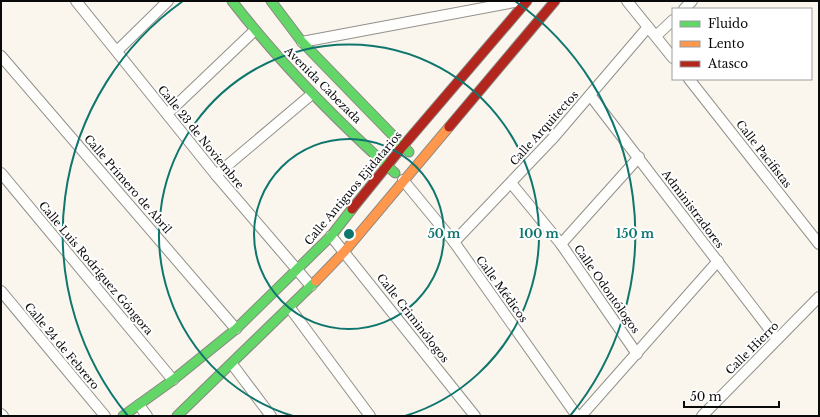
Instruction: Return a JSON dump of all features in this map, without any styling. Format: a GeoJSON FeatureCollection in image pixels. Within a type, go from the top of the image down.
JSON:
{"type":"FeatureCollection","features":[{"type":"Feature","properties":{"kind":"street","name":"Calle 23 de Noviembre"},"geometry":{"type":"LineString","coordinates":[[76,1],[216,175],[310,286]]}},
{"type":"Feature","properties":{"kind":"street"},"geometry":{"type":"LineString","coordinates":[[117,51],[168,1]]}},
{"type":"Feature","properties":{"kind":"street","name":"Avenida Cabezada"},"geometry":{"type":"LineString","coordinates":[[232,1],[254,31],[312,94],[403,180]]}},
{"type":"Feature","properties":{"kind":"street","name":"Avenida Cabezada"},"geometry":{"type":"LineString","coordinates":[[271,1],[302,42],[419,161]]}},
{"type":"Feature","properties":{"kind":"street"},"geometry":{"type":"LineString","coordinates":[[302,42],[520,1]]}},
{"type":"Feature","properties":{"kind":"street","name":"Calle Antiguos Ejidatarios"},"geometry":{"type":"LineString","coordinates":[[123,416],[173,380],[236,328],[297,271],[331,236],[403,146],[527,1]]}},
{"type":"Feature","properties":{"kind":"street"},"geometry":{"type":"LineString","coordinates":[[177,416],[290,308],[344,252],[419,161],[556,1]]}},
{"type":"Feature","properties":{"kind":"street"},"geometry":{"type":"LineString","coordinates":[[627,1],[672,57]]}},
{"type":"Feature","properties":{"kind":"street"},"geometry":{"type":"LineString","coordinates":[[656,36],[672,21]]}},
{"type":"Feature","properties":{"kind":"street","name":"Calle Arquitectos"},"geometry":{"type":"LineString","coordinates":[[454,242],[511,183],[590,95],[648,27]]}},
{"type":"Feature","properties":{"kind":"street"},"geometry":{"type":"LineString","coordinates":[[167,114],[254,31]]}},
{"type":"Feature","properties":{"kind":"street","name":"Calle Primero de Abril"},"geometry":{"type":"LineString","coordinates":[[1,56],[236,328]]}},
{"type":"Feature","properties":{"kind":"street","name":"Calle Pacifistas"},"geometry":{"type":"LineString","coordinates":[[690,80],[819,244]]}},
{"type":"Feature","properties":{"kind":"street"},"geometry":{"type":"LineString","coordinates":[[216,175],[312,94]]}},
{"type":"Feature","properties":{"kind":"street","name":"Administradores"},"geometry":{"type":"LineString","coordinates":[[590,95],[777,339]]}},
{"type":"Feature","properties":{"kind":"street"},"geometry":{"type":"LineString","coordinates":[[561,244],[639,158]]}},
{"type":"Feature","properties":{"kind":"street","name":"Calle Luis Rodríguez Góngora"},"geometry":{"type":"LineString","coordinates":[[1,173],[173,380]]}},
{"type":"Feature","properties":{"kind":"street","name":"Calle Médicos"},"geometry":{"type":"LineString","coordinates":[[403,180],[454,242],[577,416]]}},
{"type":"Feature","properties":{"kind":"street","name":"Calle Odontólogos"},"geometry":{"type":"LineString","coordinates":[[511,183],[561,244],[637,354]]}},
{"type":"Feature","properties":{"kind":"street","name":"Calle Criminólogos"},"geometry":{"type":"LineString","coordinates":[[331,236],[475,416]]}},
{"type":"Feature","properties":{"kind":"street"},"geometry":{"type":"LineString","coordinates":[[581,416],[718,261]]}},
{"type":"Feature","properties":{"kind":"street","name":"Calle 24 de Febrero"},"geometry":{"type":"LineString","coordinates":[[1,291],[105,416]]}},
{"type":"Feature","properties":{"kind":"street","name":"Calle Hierro"},"geometry":{"type":"LineString","coordinates":[[705,415],[819,297]]}},
{"type":"Feature","properties":{"kind":"street"},"geometry":{"type":"LineString","coordinates":[[290,308],[370,416]]}},
{"type":"Feature","properties":{"kind":"street"},"geometry":{"type":"LineString","coordinates":[[232,364],[272,416]]}},
{"type":"Feature","properties":{"kind":"street"},"geometry":{"type":"LineString","coordinates":[[139,405],[147,416]]}},
{"type":"Feature","properties":{"kind":"traffic: fast"},"geometry":{"type":"LineString","coordinates":[[232,1],[270,47],[310,91],[330,112],[395,173]]}},
{"type":"Feature","properties":{"kind":"traffic: fast"},"geometry":{"type":"LineString","coordinates":[[271,1],[302,42],[409,152]]}},
{"type":"Feature","properties":{"kind":"traffic: fast"},"geometry":{"type":"LineString","coordinates":[[123,416],[173,380],[236,329],[331,236],[352,209]]}},
{"type":"Feature","properties":{"kind":"traffic: fast"},"geometry":{"type":"LineString","coordinates":[[177,416],[316,281]]}},
{"type":"Feature","properties":{"kind":"traffic: slow"},"geometry":{"type":"LineString","coordinates":[[316,281],[344,252],[449,127]]}},
{"type":"Feature","properties":{"kind":"traffic: jam"},"geometry":{"type":"LineString","coordinates":[[352,209],[403,146],[527,1]]}},
{"type":"Feature","properties":{"kind":"traffic: jam"},"geometry":{"type":"LineString","coordinates":[[449,127],[555,1]]}}]}
